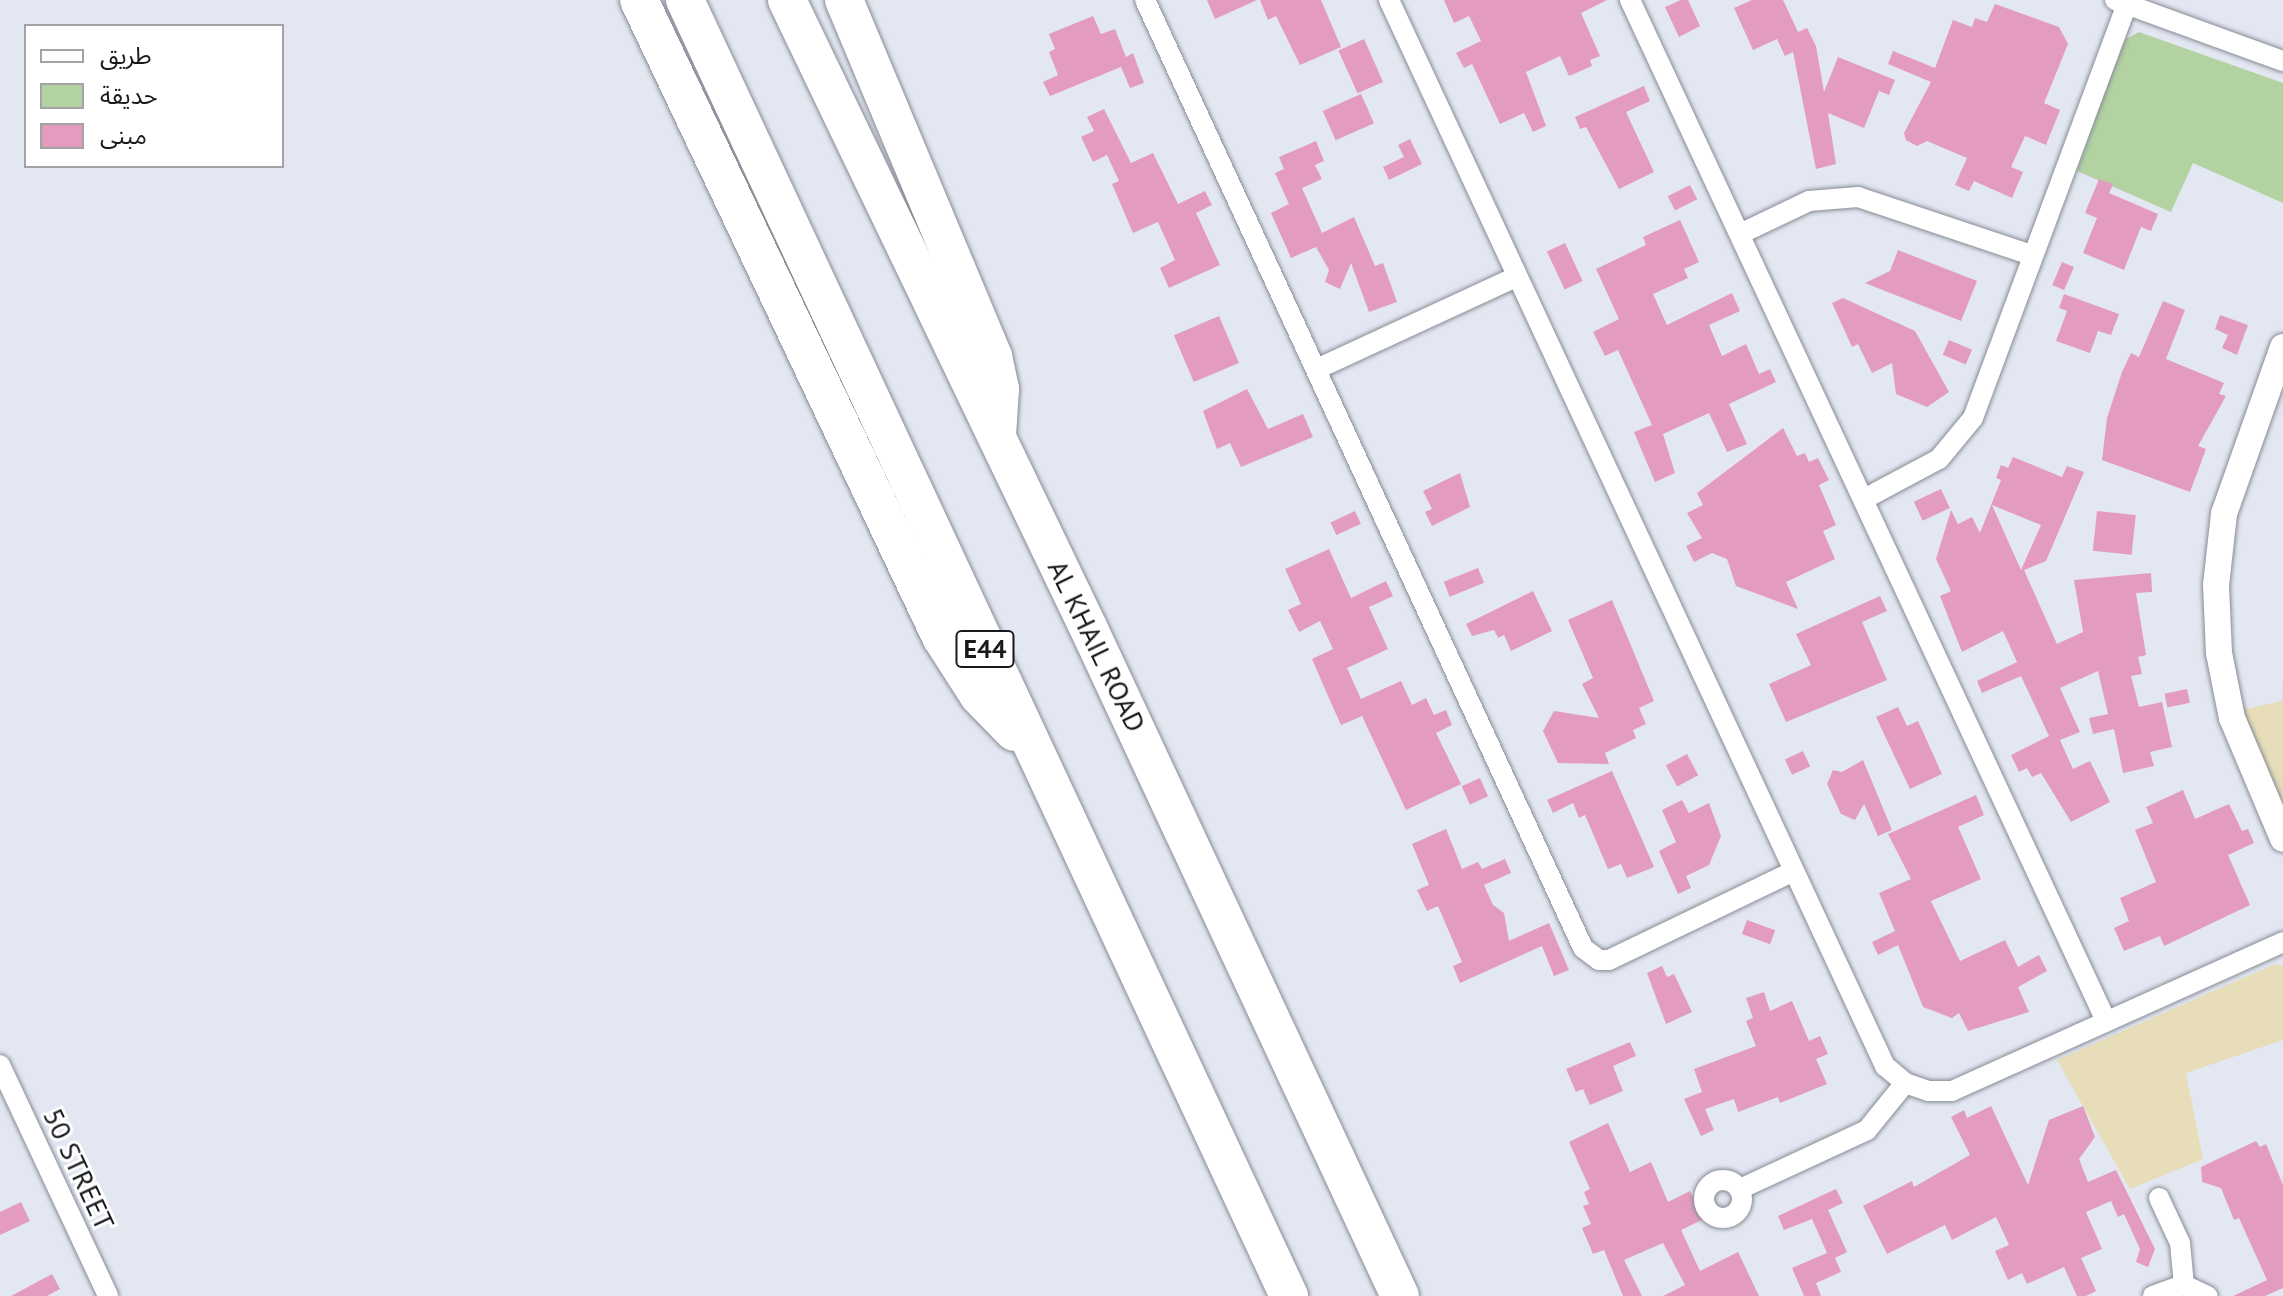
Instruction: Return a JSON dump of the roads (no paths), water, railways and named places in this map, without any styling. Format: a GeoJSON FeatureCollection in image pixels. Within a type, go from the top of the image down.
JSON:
{"type":"FeatureCollection","features":[{"type":"Feature","properties":{"kind":"highway"},"geometry":{"type":"LineString","coordinates":[[639,0],[941,637],[979,696],[1031,745]]}},
{"type":"Feature","properties":{"kind":"highway","name":"E44"},"geometry":{"type":"LineString","coordinates":[[685,0],[1289,1296]]}},
{"type":"Feature","properties":{"kind":"highway","name":"AL KHAIL ROAD"},"geometry":{"type":"LineString","coordinates":[[787,0],[1400,1296]]}},
{"type":"Feature","properties":{"kind":"highway"},"geometry":{"type":"LineString","coordinates":[[844,0],[993,356],[1000,389],[996,439]]}},
{"type":"Feature","properties":{"kind":"street"},"geometry":{"type":"LineString","coordinates":[[1145,0],[1590,956],[1609,960],[1792,872]]}},
{"type":"Feature","properties":{"kind":"street"},"geometry":{"type":"LineString","coordinates":[[1389,0],[1792,872],[1885,1066],[1905,1083],[1928,1091],[1952,1091],[2283,942]]}},
{"type":"Feature","properties":{"kind":"street"},"geometry":{"type":"LineString","coordinates":[[1630,0],[1742,233],[2106,1021]]}},
{"type":"Feature","properties":{"kind":"street"},"geometry":{"type":"LineString","coordinates":[[1864,499],[1939,459],[1959,440],[1984,391],[2121,2],[2283,61]]}},
{"type":"Feature","properties":{"kind":"street"},"geometry":{"type":"LineString","coordinates":[[1742,233],[1809,201],[1858,197],[2031,255]]}},
{"type":"Feature","properties":{"kind":"street"},"geometry":{"type":"LineString","coordinates":[[1317,369],[1516,277]]}},
{"type":"Feature","properties":{"kind":"street"},"geometry":{"type":"LineString","coordinates":[[2283,347],[2224,514],[2216,585],[2219,653],[2232,718],[2283,839]]}},
{"type":"Feature","properties":{"kind":"street","name":"50 STREET"},"geometry":{"type":"LineString","coordinates":[[0,1065],[108,1296]]}},
{"type":"Feature","properties":{"kind":"street"},"geometry":{"type":"LineString","coordinates":[[1740,1189],[1867,1130],[1905,1083]]}},
{"type":"Feature","properties":{"kind":"street"},"geometry":{"type":"LineString","coordinates":[[2159,1198],[2180,1243],[2184,1285]]}},
{"type":"Feature","properties":{"kind":"street"},"geometry":{"type":"LineString","coordinates":[[2153,1296],[2184,1285],[2208,1296]]}}]}
